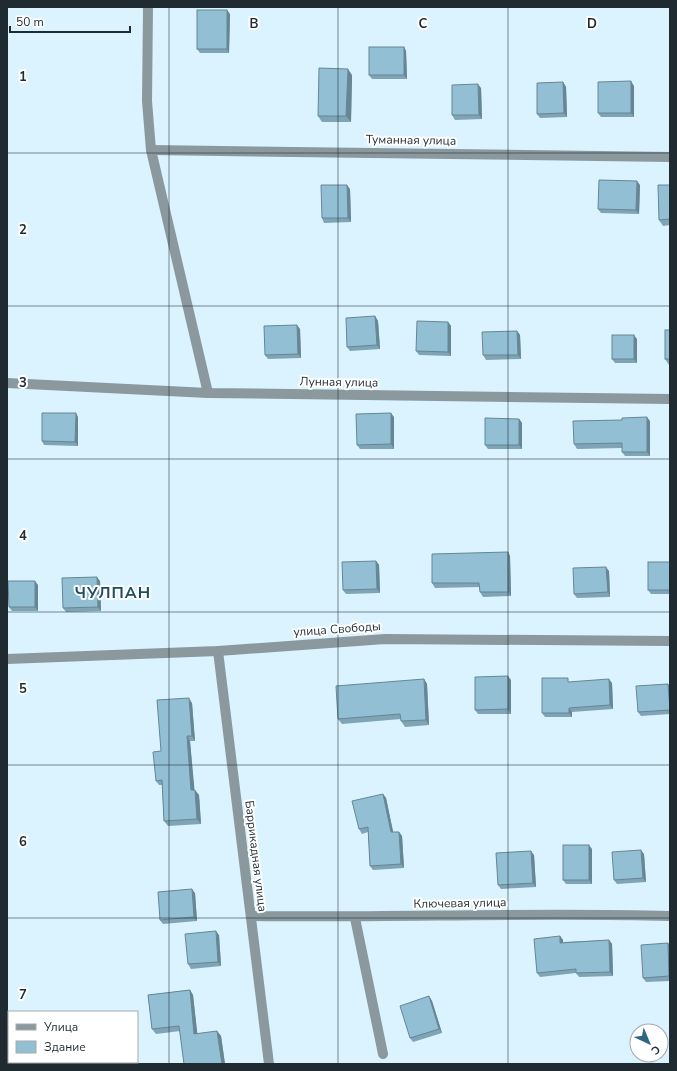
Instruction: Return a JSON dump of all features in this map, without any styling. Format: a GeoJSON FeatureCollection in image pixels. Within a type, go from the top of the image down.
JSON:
{"type":"FeatureCollection","features":[{"type":"Feature","properties":{"kind":"street"},"geometry":{"type":"LineString","coordinates":[[148,7],[147,101],[151,150],[208,393]]}},
{"type":"Feature","properties":{"kind":"street","name":"Туманная улица"},"geometry":{"type":"LineString","coordinates":[[151,150],[670,157]]}},
{"type":"Feature","properties":{"kind":"street","name":"Лунная улица"},"geometry":{"type":"LineString","coordinates":[[7,382],[208,393],[670,399]]}},
{"type":"Feature","properties":{"kind":"street","name":"улица Свободы"},"geometry":{"type":"LineString","coordinates":[[7,659],[218,651],[384,639],[670,641]]}},
{"type":"Feature","properties":{"kind":"street","name":"Баррикадная улица"},"geometry":{"type":"LineString","coordinates":[[218,651],[269,1064]]}},
{"type":"Feature","properties":{"kind":"street","name":"Ключевая улица"},"geometry":{"type":"LineString","coordinates":[[251,916],[355,918],[587,913],[670,916]]}},
{"type":"Feature","properties":{"kind":"street"},"geometry":{"type":"LineString","coordinates":[[355,918],[383,1054]]}},
{"type":"Feature","properties":{"kind":"building"},"geometry":{"type":"Polygon","coordinates":[[[197,10],[227,10],[227,49],[197,49],[197,10]]]}},
{"type":"Feature","properties":{"kind":"building"},"geometry":{"type":"Polygon","coordinates":[[[369,47],[404,47],[404,75],[369,75],[369,47]]]}},
{"type":"Feature","properties":{"kind":"building"},"geometry":{"type":"Polygon","coordinates":[[[319,68],[348,69],[346,116],[318,116],[319,68]]]}},
{"type":"Feature","properties":{"kind":"building"},"geometry":{"type":"Polygon","coordinates":[[[631,81],[631,113],[598,113],[598,82],[631,81]]]}},
{"type":"Feature","properties":{"kind":"building"},"geometry":{"type":"Polygon","coordinates":[[[563,82],[564,113],[537,114],[537,83],[563,82]]]}},
{"type":"Feature","properties":{"kind":"building"},"geometry":{"type":"Polygon","coordinates":[[[478,84],[479,115],[452,115],[452,85],[478,84]]]}},
{"type":"Feature","properties":{"kind":"building"},"geometry":{"type":"Polygon","coordinates":[[[599,180],[637,181],[636,210],[598,209],[599,180]]]}},
{"type":"Feature","properties":{"kind":"building"},"geometry":{"type":"Polygon","coordinates":[[[321,185],[347,185],[348,218],[322,218],[321,185]]]}},
{"type":"Feature","properties":{"kind":"building"},"geometry":{"type":"Polygon","coordinates":[[[658,185],[670,185],[670,219],[659,220],[658,185]]]}},
{"type":"Feature","properties":{"kind":"building"},"geometry":{"type":"Polygon","coordinates":[[[375,316],[377,345],[347,347],[346,318],[375,316]]]}},
{"type":"Feature","properties":{"kind":"building"},"geometry":{"type":"Polygon","coordinates":[[[417,321],[448,322],[448,352],[416,351],[417,321]]]}},
{"type":"Feature","properties":{"kind":"building"},"geometry":{"type":"Polygon","coordinates":[[[297,325],[298,354],[265,355],[264,326],[297,325]]]}},
{"type":"Feature","properties":{"kind":"building"},"geometry":{"type":"Polygon","coordinates":[[[665,330],[670,330],[670,359],[665,359],[665,330]]]}},
{"type":"Feature","properties":{"kind":"building"},"geometry":{"type":"Polygon","coordinates":[[[517,331],[518,355],[483,355],[482,332],[517,331]]]}},
{"type":"Feature","properties":{"kind":"building"},"geometry":{"type":"Polygon","coordinates":[[[612,335],[634,335],[634,359],[612,359],[612,335]]]}},
{"type":"Feature","properties":{"kind":"building"},"geometry":{"type":"Polygon","coordinates":[[[42,413],[76,413],[75,442],[42,441],[42,413]]]}},
{"type":"Feature","properties":{"kind":"building"},"geometry":{"type":"Polygon","coordinates":[[[391,413],[391,444],[357,445],[356,414],[391,413]]]}},
{"type":"Feature","properties":{"kind":"building"},"geometry":{"type":"Polygon","coordinates":[[[647,417],[647,452],[622,452],[622,443],[574,444],[573,421],[622,420],[622,418],[647,417]]]}},
{"type":"Feature","properties":{"kind":"building"},"geometry":{"type":"Polygon","coordinates":[[[485,418],[519,419],[519,445],[485,445],[485,418]]]}},
{"type":"Feature","properties":{"kind":"building"},"geometry":{"type":"Polygon","coordinates":[[[508,552],[508,592],[480,592],[479,583],[432,583],[432,554],[508,552]]]}},
{"type":"Feature","properties":{"kind":"building"},"geometry":{"type":"Polygon","coordinates":[[[376,561],[377,589],[343,590],[342,562],[376,561]]]}},
{"type":"Feature","properties":{"kind":"building"},"geometry":{"type":"Polygon","coordinates":[[[648,562],[670,562],[670,590],[648,590],[648,562]]]}},
{"type":"Feature","properties":{"kind":"building"},"geometry":{"type":"Polygon","coordinates":[[[606,567],[608,592],[574,594],[573,568],[606,567]]]}},
{"type":"Feature","properties":{"kind":"building"},"geometry":{"type":"Polygon","coordinates":[[[97,577],[98,607],[63,608],[62,578],[97,577]]]}},
{"type":"Feature","properties":{"kind":"building"},"geometry":{"type":"Polygon","coordinates":[[[8,581],[35,581],[35,607],[9,607],[8,581]]]}},
{"type":"Feature","properties":{"kind":"building"},"geometry":{"type":"Polygon","coordinates":[[[508,676],[508,709],[475,710],[475,677],[508,676]]]}},
{"type":"Feature","properties":{"kind":"building"},"geometry":{"type":"Polygon","coordinates":[[[542,678],[568,678],[568,682],[609,679],[610,705],[569,708],[569,713],[542,713],[542,678]]]}},
{"type":"Feature","properties":{"kind":"building"},"geometry":{"type":"Polygon","coordinates":[[[424,679],[426,720],[401,721],[400,714],[338,719],[336,686],[424,679]]]}},
{"type":"Feature","properties":{"kind":"building"},"geometry":{"type":"Polygon","coordinates":[[[668,684],[670,710],[638,712],[636,686],[668,684]]]}},
{"type":"Feature","properties":{"kind":"building"},"geometry":{"type":"Polygon","coordinates":[[[189,698],[192,736],[187,736],[191,790],[195,790],[197,819],[164,821],[162,780],[156,781],[153,752],[161,751],[157,700],[189,698]]]}},
{"type":"Feature","properties":{"kind":"building"},"geometry":{"type":"Polygon","coordinates":[[[383,794],[391,832],[399,832],[401,864],[370,866],[368,827],[359,829],[352,801],[383,794]]]}},
{"type":"Feature","properties":{"kind":"building"},"geometry":{"type":"Polygon","coordinates":[[[563,845],[589,845],[589,880],[563,880],[563,845]]]}},
{"type":"Feature","properties":{"kind":"building"},"geometry":{"type":"Polygon","coordinates":[[[641,850],[643,878],[614,880],[612,852],[641,850]]]}},
{"type":"Feature","properties":{"kind":"building"},"geometry":{"type":"Polygon","coordinates":[[[531,851],[533,883],[498,885],[496,853],[531,851]]]}},
{"type":"Feature","properties":{"kind":"building"},"geometry":{"type":"Polygon","coordinates":[[[192,889],[194,917],[160,920],[158,892],[192,889]]]}},
{"type":"Feature","properties":{"kind":"building"},"geometry":{"type":"Polygon","coordinates":[[[216,931],[218,962],[188,964],[185,934],[216,931]]]}},
{"type":"Feature","properties":{"kind":"building"},"geometry":{"type":"Polygon","coordinates":[[[560,936],[560,943],[609,940],[610,972],[576,973],[576,969],[537,973],[534,939],[560,936]]]}},
{"type":"Feature","properties":{"kind":"building"},"geometry":{"type":"Polygon","coordinates":[[[668,943],[669,976],[643,978],[641,945],[668,943]]]}},
{"type":"Feature","properties":{"kind":"building"},"geometry":{"type":"Polygon","coordinates":[[[190,990],[194,1034],[217,1031],[222,1064],[184,1064],[179,1026],[152,1029],[148,995],[190,990]]]}},
{"type":"Feature","properties":{"kind":"building"},"geometry":{"type":"Polygon","coordinates":[[[429,996],[439,1029],[410,1038],[400,1006],[429,996]]]}},
{"type":"Feature","properties":{"kind":"district","name":"ЧУЛПАН"},"geometry":{"type":"Point","coordinates":[113,592]}}]}
